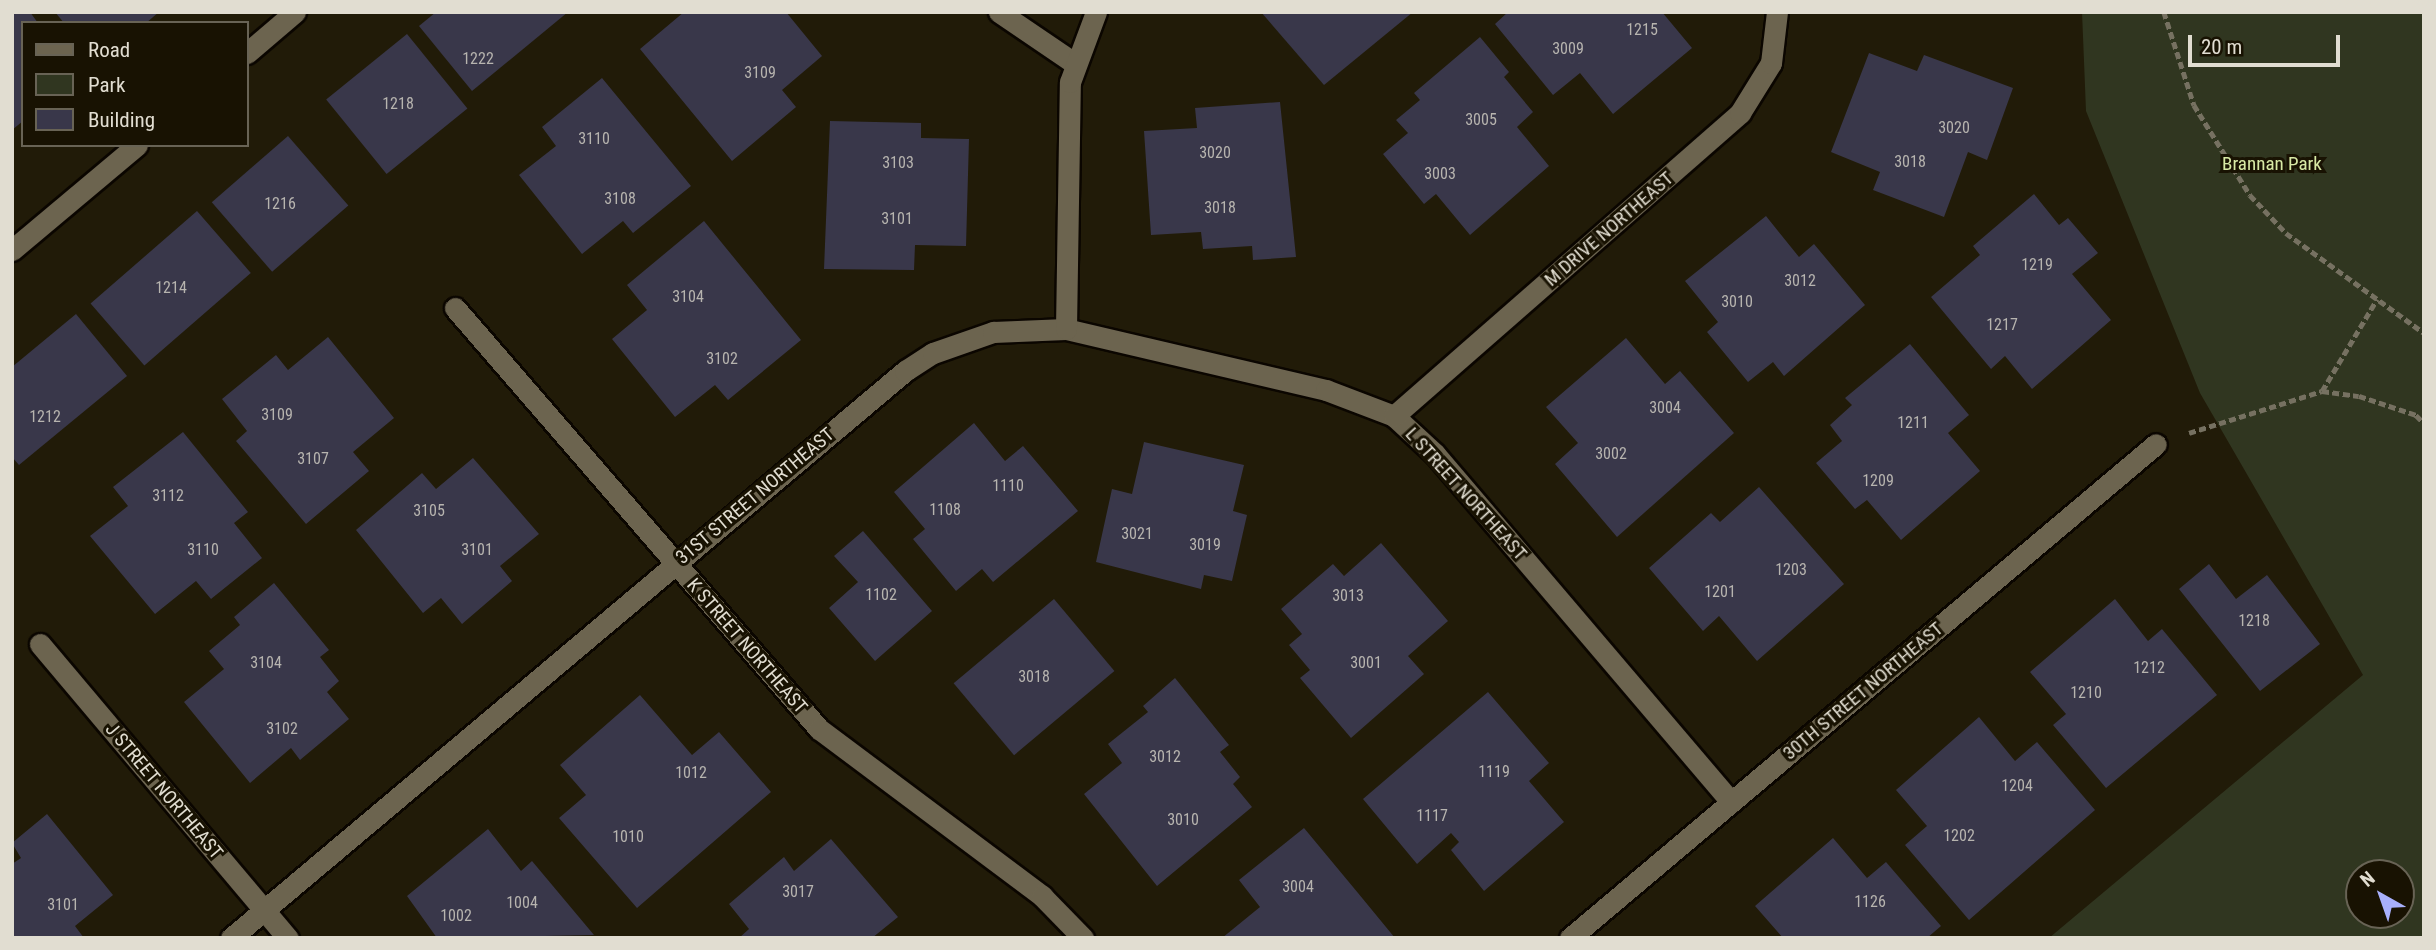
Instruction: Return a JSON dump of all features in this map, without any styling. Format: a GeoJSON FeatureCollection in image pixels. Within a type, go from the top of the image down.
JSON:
{"type":"FeatureCollection","features":[{"type":"Feature","properties":{"kind":"street"},"geometry":{"type":"LineString","coordinates":[[248,52],[295,12]]}},
{"type":"Feature","properties":{"kind":"street"},"geometry":{"type":"LineString","coordinates":[[999,12],[1074,64]]}},
{"type":"Feature","properties":{"kind":"street"},"geometry":{"type":"LineString","coordinates":[[1066,328],[1068,105],[1074,64],[1096,12]]}},
{"type":"Feature","properties":{"kind":"street","name":"M DRIVE NORTHEAST"},"geometry":{"type":"LineString","coordinates":[[1394,416],[1740,113],[1771,63],[1777,12]]}},
{"type":"Feature","properties":{"kind":"street"},"geometry":{"type":"LineString","coordinates":[[12,250],[135,147]]}},
{"type":"Feature","properties":{"kind":"street","name":"K STREET NORTHEAST"},"geometry":{"type":"LineString","coordinates":[[456,308],[819,729],[1042,896],[1083,938]]}},
{"type":"Feature","properties":{"kind":"street","name":"L STREET NORTHEAST"},"geometry":{"type":"LineString","coordinates":[[1066,328],[1315,387],[1358,399],[1394,416],[1435,454],[1731,802]]}},
{"type":"Feature","properties":{"kind":"street","name":"31ST STREET NORTHEAST"},"geometry":{"type":"LineString","coordinates":[[231,938],[675,563],[921,360],[993,332],[1066,328]]}},
{"type":"Feature","properties":{"kind":"street","name":"30TH STREET NORTHEAST"},"geometry":{"type":"LineString","coordinates":[[1570,938],[2156,444]]}},
{"type":"Feature","properties":{"kind":"street","name":"J STREET NORTHEAST"},"geometry":{"type":"LineString","coordinates":[[40,644],[288,938]]}},
{"type":"Feature","properties":{"kind":"path"},"geometry":{"type":"LineString","coordinates":[[2164,12],[2194,105],[2250,195],[2286,233],[2424,333]]}},
{"type":"Feature","properties":{"kind":"path"},"geometry":{"type":"LineString","coordinates":[[2322,391],[2377,299]]}},
{"type":"Feature","properties":{"kind":"path"},"geometry":{"type":"LineString","coordinates":[[2156,444],[2322,391],[2359,396],[2416,415],[2424,423]]}},
{"type":"Feature","properties":{"kind":"green space","name":"Brannan Park"},"geometry":{"type":"Polygon","coordinates":[[[2082,12],[2424,12],[2424,938],[2049,938],[2363,675],[2200,393],[2086,111],[2082,12]]]}},
{"type":"Feature","properties":{"kind":"building"},"geometry":{"type":"Polygon","coordinates":[[[12,12],[30,12],[37,21],[21,21],[21,123],[12,130],[12,12]]]}},
{"type":"Feature","properties":{"kind":"building"},"geometry":{"type":"Polygon","coordinates":[[[55,12],[159,12],[148,21],[62,21],[55,12]]]}},
{"type":"Feature","properties":{"kind":"building"},"geometry":{"type":"Polygon","coordinates":[[[436,12],[568,12],[472,91],[419,26],[436,12]]]}},
{"type":"Feature","properties":{"kind":"building"},"geometry":{"type":"Polygon","coordinates":[[[684,12],[786,12],[822,56],[782,90],[796,107],[732,161],[640,49],[684,12]]]}},
{"type":"Feature","properties":{"kind":"building"},"geometry":{"type":"Polygon","coordinates":[[[1261,12],[1413,12],[1324,85],[1261,12]]]}},
{"type":"Feature","properties":{"kind":"building"},"geometry":{"type":"Polygon","coordinates":[[[1508,12],[1662,12],[1692,48],[1613,114],[1580,73],[1553,95],[1495,24],[1508,12]]]}},
{"type":"Feature","properties":{"kind":"building"},"geometry":{"type":"Polygon","coordinates":[[[407,34],[467,109],[387,174],[326,99],[407,34]]]}},
{"type":"Feature","properties":{"kind":"building"},"geometry":{"type":"Polygon","coordinates":[[[1480,37],[1509,72],[1504,77],[1533,112],[1517,127],[1549,166],[1470,235],[1436,194],[1424,204],[1383,154],[1408,133],[1396,120],[1420,100],[1414,93],[1480,37]]]}},
{"type":"Feature","properties":{"kind":"building"},"geometry":{"type":"Polygon","coordinates":[[[1869,53],[1917,71],[1924,55],[2013,88],[1987,160],[1968,152],[1944,217],[1873,190],[1880,172],[1831,152],[1869,53]]]}},
{"type":"Feature","properties":{"kind":"building"},"geometry":{"type":"Polygon","coordinates":[[[602,78],[691,186],[633,233],[623,221],[582,254],[519,175],[556,146],[542,127],[602,78]]]}},
{"type":"Feature","properties":{"kind":"building"},"geometry":{"type":"Polygon","coordinates":[[[1280,102],[1296,257],[1253,260],[1252,246],[1203,249],[1201,232],[1151,235],[1144,131],[1197,128],[1195,108],[1280,102]]]}},
{"type":"Feature","properties":{"kind":"building"},"geometry":{"type":"Polygon","coordinates":[[[830,121],[921,123],[921,138],[969,139],[966,246],[915,245],[914,270],[824,269],[830,121]]]}},
{"type":"Feature","properties":{"kind":"building"},"geometry":{"type":"Polygon","coordinates":[[[288,136],[348,205],[272,272],[212,202],[288,136]]]}},
{"type":"Feature","properties":{"kind":"building"},"geometry":{"type":"Polygon","coordinates":[[[2034,194],[2059,225],[2068,218],[2098,253],[2072,274],[2111,320],[2032,389],[2005,356],[1991,369],[1931,297],[1980,255],[1973,246],[2034,194]]]}},
{"type":"Feature","properties":{"kind":"building"},"geometry":{"type":"Polygon","coordinates":[[[197,211],[251,273],[144,365],[91,304],[197,211]]]}},
{"type":"Feature","properties":{"kind":"building"},"geometry":{"type":"Polygon","coordinates":[[[1766,216],[1799,257],[1814,244],[1865,305],[1784,376],[1773,362],[1748,382],[1707,332],[1718,322],[1685,281],[1766,216]]]}},
{"type":"Feature","properties":{"kind":"building"},"geometry":{"type":"Polygon","coordinates":[[[704,221],[801,340],[728,400],[715,385],[675,417],[612,339],[647,310],[627,285],[704,221]]]}},
{"type":"Feature","properties":{"kind":"building"},"geometry":{"type":"Polygon","coordinates":[[[76,314],[127,376],[19,465],[12,457],[12,367],[76,314]]]}},
{"type":"Feature","properties":{"kind":"building"},"geometry":{"type":"Polygon","coordinates":[[[328,337],[394,418],[353,452],[369,471],[306,524],[236,441],[247,431],[222,399],[276,355],[288,370],[328,337]]]}},
{"type":"Feature","properties":{"kind":"building"},"geometry":{"type":"Polygon","coordinates":[[[1626,338],[1665,384],[1680,371],[1734,433],[1617,537],[1555,464],[1578,443],[1546,407],[1626,338]]]}},
{"type":"Feature","properties":{"kind":"building"},"geometry":{"type":"Polygon","coordinates":[[[1910,344],[1969,415],[1948,433],[1980,471],[1901,540],[1867,500],[1855,509],[1816,463],[1842,441],[1830,425],[1852,405],[1845,398],[1910,344]]]}},
{"type":"Feature","properties":{"kind":"building"},"geometry":{"type":"Polygon","coordinates":[[[974,423],[1005,461],[1023,446],[1078,511],[993,582],[982,569],[956,591],[913,539],[925,529],[894,492],[974,423]]]}},
{"type":"Feature","properties":{"kind":"building"},"geometry":{"type":"Polygon","coordinates":[[[183,432],[248,512],[234,523],[262,558],[211,599],[196,581],[155,614],[90,536],[128,506],[113,487],[183,432]]]}},
{"type":"Feature","properties":{"kind":"building"},"geometry":{"type":"Polygon","coordinates":[[[1144,442],[1244,465],[1233,511],[1247,515],[1232,581],[1204,575],[1201,589],[1096,562],[1112,489],[1132,494],[1144,442]]]}},
{"type":"Feature","properties":{"kind":"building"},"geometry":{"type":"Polygon","coordinates":[[[473,458],[539,534],[500,566],[512,581],[462,624],[441,598],[423,613],[356,530],[422,473],[436,489],[473,458]]]}},
{"type":"Feature","properties":{"kind":"building"},"geometry":{"type":"Polygon","coordinates":[[[1759,487],[1844,584],[1757,661],[1719,616],[1703,631],[1649,568],[1711,513],[1720,522],[1759,487]]]}},
{"type":"Feature","properties":{"kind":"building"},"geometry":{"type":"Polygon","coordinates":[[[863,531],[932,611],[875,661],[829,608],[858,582],[834,556],[863,531]]]}},
{"type":"Feature","properties":{"kind":"building"},"geometry":{"type":"Polygon","coordinates":[[[1381,543],[1448,621],[1408,656],[1424,674],[1351,738],[1300,678],[1310,670],[1289,645],[1302,634],[1281,609],[1333,564],[1344,576],[1381,543]]]}},
{"type":"Feature","properties":{"kind":"building"},"geometry":{"type":"Polygon","coordinates":[[[2209,564],[2236,599],[2267,575],[2320,644],[2260,691],[2179,589],[2209,564]]]}},
{"type":"Feature","properties":{"kind":"building"},"geometry":{"type":"Polygon","coordinates":[[[274,583],[329,650],[320,657],[339,681],[327,692],[349,719],[300,760],[291,748],[250,783],[184,702],[224,669],[209,651],[240,625],[234,617],[274,583]]]}},
{"type":"Feature","properties":{"kind":"building"},"geometry":{"type":"Polygon","coordinates":[[[1054,599],[1114,671],[1014,755],[954,683],[1054,599]]]}},
{"type":"Feature","properties":{"kind":"building"},"geometry":{"type":"Polygon","coordinates":[[[2115,599],[2148,641],[2162,629],[2217,695],[2106,788],[2053,725],[2066,714],[2030,672],[2115,599]]]}},
{"type":"Feature","properties":{"kind":"building"},"geometry":{"type":"Polygon","coordinates":[[[1175,678],[1229,745],[1220,752],[1240,777],[1233,784],[1252,807],[1157,886],[1084,794],[1122,763],[1108,744],[1148,712],[1143,706],[1175,678]]]}},
{"type":"Feature","properties":{"kind":"building"},"geometry":{"type":"Polygon","coordinates":[[[1488,692],[1549,763],[1529,781],[1564,822],[1484,891],[1451,850],[1459,842],[1451,833],[1417,864],[1363,799],[1488,692]]]}},
{"type":"Feature","properties":{"kind":"building"},"geometry":{"type":"Polygon","coordinates":[[[640,695],[692,755],[719,732],[771,792],[637,908],[559,818],[586,795],[560,765],[640,695]]]}},
{"type":"Feature","properties":{"kind":"building"},"geometry":{"type":"Polygon","coordinates":[[[1979,717],[2015,761],[2037,742],[2095,810],[1969,920],[1905,845],[1927,826],[1896,790],[1979,717]]]}},
{"type":"Feature","properties":{"kind":"building"},"geometry":{"type":"Polygon","coordinates":[[[47,814],[113,895],[75,926],[84,938],[12,938],[12,864],[21,858],[12,843],[47,814]]]}},
{"type":"Feature","properties":{"kind":"building"},"geometry":{"type":"Polygon","coordinates":[[[1304,828],[1395,938],[1222,938],[1260,907],[1239,880],[1304,828]]]}},
{"type":"Feature","properties":{"kind":"building"},"geometry":{"type":"Polygon","coordinates":[[[488,829],[521,871],[532,861],[594,935],[437,938],[407,896],[488,829]]]}},
{"type":"Feature","properties":{"kind":"building"},"geometry":{"type":"Polygon","coordinates":[[[1833,838],[1867,878],[1886,862],[1941,926],[1927,938],[1783,938],[1755,906],[1833,838]]]}},
{"type":"Feature","properties":{"kind":"building"},"geometry":{"type":"Polygon","coordinates":[[[831,839],[898,917],[872,938],[739,938],[749,929],[729,904],[784,857],[794,871],[831,839]]]}}]}
